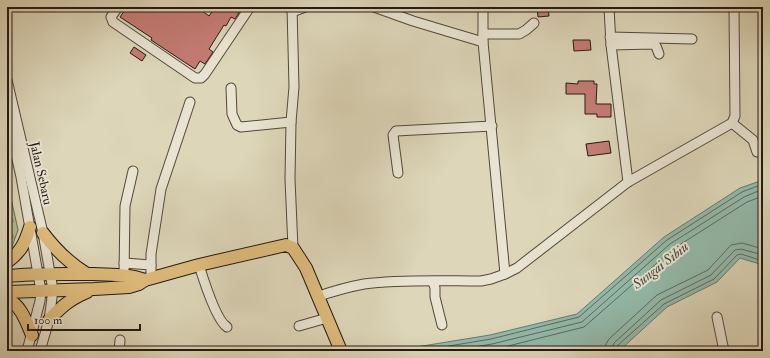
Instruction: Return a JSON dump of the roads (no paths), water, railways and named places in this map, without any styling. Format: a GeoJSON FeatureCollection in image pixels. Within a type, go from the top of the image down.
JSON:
{"type":"FeatureCollection","features":[{"type":"Feature","properties":{"kind":"main road"},"geometry":{"type":"LineString","coordinates":[[7,262],[17,254],[24,243],[30,227]]}},
{"type":"Feature","properties":{"kind":"main road"},"geometry":{"type":"LineString","coordinates":[[43,233],[52,246],[64,258],[74,267],[87,274]]}},
{"type":"Feature","properties":{"kind":"main road"},"geometry":{"type":"LineString","coordinates":[[7,292],[129,287],[148,279],[199,265],[286,245],[294,248],[306,268],[341,351]]}},
{"type":"Feature","properties":{"kind":"main road"},"geometry":{"type":"LineString","coordinates":[[7,276],[51,273],[87,274],[124,269],[137,277],[148,279]]}},
{"type":"Feature","properties":{"kind":"main road"},"geometry":{"type":"LineString","coordinates":[[48,320],[62,306],[73,298],[94,289]]}},
{"type":"Feature","properties":{"kind":"main road"},"geometry":{"type":"LineString","coordinates":[[7,299],[14,302],[24,317],[32,335]]}},
{"type":"Feature","properties":{"kind":"street"},"geometry":{"type":"LineString","coordinates":[[118,7],[111,17],[113,22],[195,78],[201,78],[250,7]]}},
{"type":"Feature","properties":{"kind":"street"},"geometry":{"type":"LineString","coordinates":[[294,248],[290,179],[291,122],[294,87],[292,10],[305,7]]}},
{"type":"Feature","properties":{"kind":"street"},"geometry":{"type":"LineString","coordinates":[[374,7],[413,21],[483,38],[519,34],[534,24]]}},
{"type":"Feature","properties":{"kind":"street"},"geometry":{"type":"LineString","coordinates":[[483,7],[483,38],[505,274]]}},
{"type":"Feature","properties":{"kind":"street"},"geometry":{"type":"LineString","coordinates":[[609,7],[611,41],[628,182]]}},
{"type":"Feature","properties":{"kind":"street"},"geometry":{"type":"LineString","coordinates":[[319,296],[347,287],[365,284],[394,282],[481,281],[505,274],[533,256],[628,182],[732,123],[735,116],[734,7]]}},
{"type":"Feature","properties":{"kind":"street"},"geometry":{"type":"LineString","coordinates":[[611,41],[692,39]]}},
{"type":"Feature","properties":{"kind":"street"},"geometry":{"type":"LineString","coordinates":[[611,41],[650,44],[656,46],[659,54]]}},
{"type":"Feature","properties":{"kind":"street","name":"Jalan Sebaru"},"geometry":{"type":"LineString","coordinates":[[7,80],[51,273],[47,290]]}},
{"type":"Feature","properties":{"kind":"street"},"geometry":{"type":"LineString","coordinates":[[231,88],[232,114],[237,125],[241,127],[291,122]]}},
{"type":"Feature","properties":{"kind":"street"},"geometry":{"type":"LineString","coordinates":[[148,279],[163,183],[190,102]]}},
{"type":"Feature","properties":{"kind":"street","name":"Jalan Sebaru"},"geometry":{"type":"LineString","coordinates":[[7,114],[21,178],[38,274],[47,290]]}},
{"type":"Feature","properties":{"kind":"street"},"geometry":{"type":"LineString","coordinates":[[732,123],[753,140],[758,152]]}},
{"type":"Feature","properties":{"kind":"street"},"geometry":{"type":"LineString","coordinates":[[398,173],[393,135],[396,131],[492,126]]}},
{"type":"Feature","properties":{"kind":"street"},"geometry":{"type":"LineString","coordinates":[[132,171],[125,206],[124,269],[151,265]]}},
{"type":"Feature","properties":{"kind":"street"},"geometry":{"type":"LineString","coordinates":[[199,265],[205,286],[221,321],[227,327]]}},
{"type":"Feature","properties":{"kind":"street"},"geometry":{"type":"LineString","coordinates":[[433,282],[442,326]]}},
{"type":"Feature","properties":{"kind":"street"},"geometry":{"type":"LineString","coordinates":[[40,351],[48,320],[47,290]]}},
{"type":"Feature","properties":{"kind":"street"},"geometry":{"type":"LineString","coordinates":[[27,351],[40,301],[47,290]]}},
{"type":"Feature","properties":{"kind":"street"},"geometry":{"type":"LineString","coordinates":[[717,317],[724,351]]}},
{"type":"Feature","properties":{"kind":"street"},"geometry":{"type":"LineString","coordinates":[[299,326],[327,318]]}},
{"type":"Feature","properties":{"kind":"street"},"geometry":{"type":"LineString","coordinates":[[119,351],[120,340]]}},
{"type":"Feature","properties":{"kind":"water","name":"Sungai Sibiu"},"geometry":{"type":"Polygon","coordinates":[[[763,180],[763,265],[740,258],[717,282],[667,307],[619,351],[402,351],[404,349],[490,335],[577,314],[664,237],[740,188],[763,180]]]}}]}
